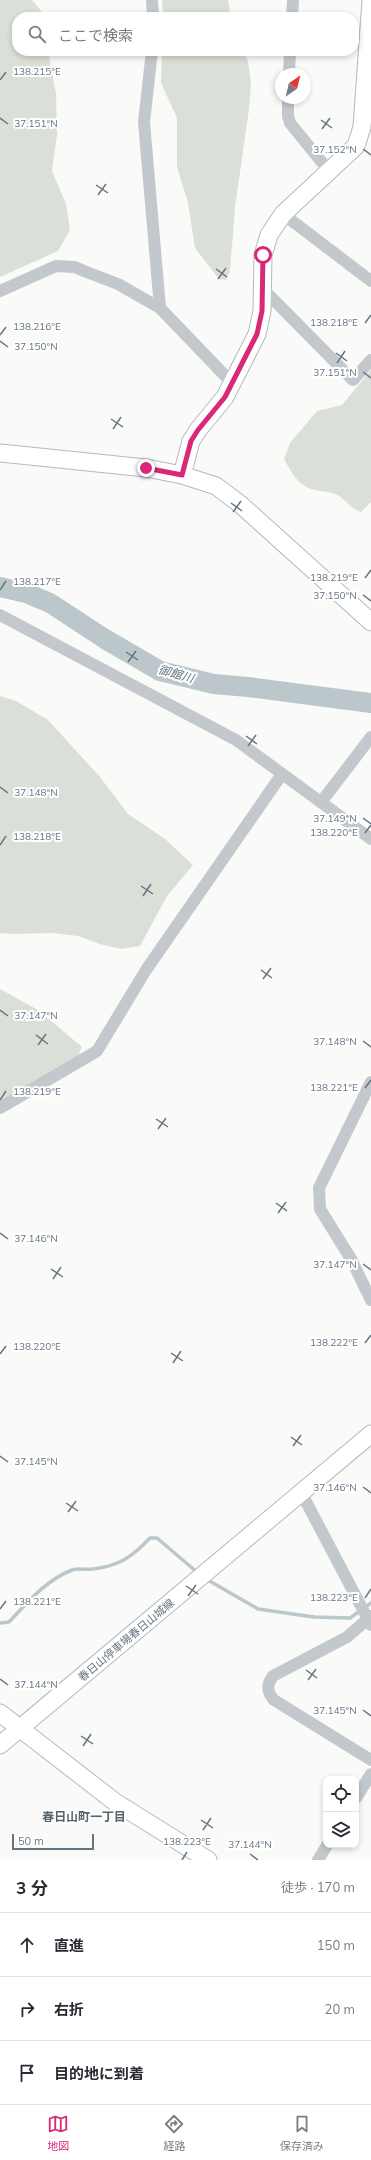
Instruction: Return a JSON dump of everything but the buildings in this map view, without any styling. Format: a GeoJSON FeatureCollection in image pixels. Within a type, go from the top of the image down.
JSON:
{"type":"FeatureCollection","features":[{"type":"Feature","properties":{"kind":"main road"},"geometry":{"type":"LineString","coordinates":[[182,475],[191,441],[225,397],[233,384],[257,334],[262,311],[263,255],[272,229],[283,214],[356,146],[367,105],[371,0]]}},
{"type":"Feature","properties":{"kind":"main road"},"geometry":{"type":"LineString","coordinates":[[0,453],[146,468],[182,475],[216,486],[228,494],[371,622]]}},
{"type":"Feature","properties":{"kind":"main road","name":"春日山停車場春日山城線"},"geometry":{"type":"LineString","coordinates":[[0,1745],[302,1494],[371,1434]]}},
{"type":"Feature","properties":{"kind":"main road"},"geometry":{"type":"LineString","coordinates":[[0,1713],[115,1802],[208,1860]]}},
{"type":"Feature","properties":{"kind":"street"},"geometry":{"type":"LineString","coordinates":[[152,0],[153,12]]}},
{"type":"Feature","properties":{"kind":"street"},"geometry":{"type":"LineString","coordinates":[[292,12],[293,0]]}},
{"type":"Feature","properties":{"kind":"street"},"geometry":{"type":"LineString","coordinates":[[151,56],[144,122],[160,308]]}},
{"type":"Feature","properties":{"kind":"street"},"geometry":{"type":"LineString","coordinates":[[289,68],[290,56]]}},
{"type":"Feature","properties":{"kind":"street"},"geometry":{"type":"LineString","coordinates":[[288,104],[287,112],[290,123],[329,171]]}},
{"type":"Feature","properties":{"kind":"street"},"geometry":{"type":"LineString","coordinates":[[283,214],[371,281]]}},
{"type":"Feature","properties":{"kind":"street"},"geometry":{"type":"LineString","coordinates":[[0,291],[46,269],[56,266],[75,267],[118,284],[160,308],[233,384]]}},
{"type":"Feature","properties":{"kind":"street"},"geometry":{"type":"LineString","coordinates":[[262,288],[353,380],[371,360]]}},
{"type":"Feature","properties":{"kind":"street"},"geometry":{"type":"LineString","coordinates":[[0,616],[236,740],[371,839]]}},
{"type":"Feature","properties":{"kind":"street"},"geometry":{"type":"LineString","coordinates":[[322,802],[371,737]]}},
{"type":"Feature","properties":{"kind":"street"},"geometry":{"type":"LineString","coordinates":[[0,1108],[97,1051],[146,970],[282,774]]}},
{"type":"Feature","properties":{"kind":"street"},"geometry":{"type":"LineString","coordinates":[[371,1082],[319,1188],[320,1209],[351,1259],[371,1300]]}},
{"type":"Feature","properties":{"kind":"street"},"geometry":{"type":"LineString","coordinates":[[302,1494],[370,1620],[347,1638],[273,1676],[269,1682],[268,1689],[274,1700],[371,1760]]}},
{"type":"Feature","properties":{"kind":"street"},"geometry":{"type":"LineString","coordinates":[[359,1793],[371,1774]]}},
{"type":"Feature","properties":{"kind":"street"},"geometry":{"type":"LineString","coordinates":[[318,1860],[325,1848]]}},
{"type":"Feature","properties":{"kind":"shaded area"},"geometry":{"type":"Polygon","coordinates":[[[0,0],[32,0],[42,12],[12,12],[12,56],[49,56],[56,94],[57,135],[52,171],[66,204],[70,230],[58,251],[0,277],[0,0]]]}},
{"type":"Feature","properties":{"kind":"shaded area"},"geometry":{"type":"Polygon","coordinates":[[[162,0],[228,0],[230,12],[163,12],[162,0]]]}},
{"type":"Feature","properties":{"kind":"shaded area"},"geometry":{"type":"Polygon","coordinates":[[[162,56],[246,56],[248,61],[251,84],[249,109],[235,207],[230,271],[226,280],[219,279],[195,248],[188,203],[177,167],[177,118],[161,83],[162,56]]]}},
{"type":"Feature","properties":{"kind":"shaded area"},"geometry":{"type":"Polygon","coordinates":[[[371,370],[371,502],[361,512],[336,494],[315,490],[304,485],[296,478],[284,459],[290,443],[317,411],[342,405],[371,370]]]}},
{"type":"Feature","properties":{"kind":"shaded area"},"geometry":{"type":"Polygon","coordinates":[[[0,696],[16,701],[48,720],[100,777],[128,814],[165,839],[193,865],[167,896],[140,946],[122,949],[100,944],[78,936],[52,933],[0,933],[0,696]]]}},
{"type":"Feature","properties":{"kind":"shaded area"},"geometry":{"type":"Polygon","coordinates":[[[0,989],[38,1010],[82,1047],[75,1063],[0,1104],[0,989]]]}},
{"type":"Feature","properties":{"kind":"waterway","name":"御館川"},"geometry":{"type":"LineString","coordinates":[[0,587],[26,593],[50,603],[105,639],[160,671],[214,684],[371,703]]}},
{"type":"Feature","properties":{"kind":"waterway"},"geometry":{"type":"LineString","coordinates":[[0,1623],[9,1622],[45,1586],[63,1574],[74,1569],[102,1568],[118,1563],[131,1555],[150,1538],[157,1538],[198,1573]]}},
{"type":"Feature","properties":{"kind":"waterway"},"geometry":{"type":"LineString","coordinates":[[206,1579],[258,1609],[314,1617],[350,1618],[371,1603]]}},
{"type":"Feature","properties":{"kind":"district","name":"春日山町一丁目"},"geometry":{"type":"Point","coordinates":[84,1817]}},
{"type":"Feature","properties":{"kind":"route"},"geometry":{"type":"LineString","coordinates":[[146,468],[182,475],[191,441],[225,397],[233,384],[257,334],[260,323],[262,311],[263,255]]}}]}
